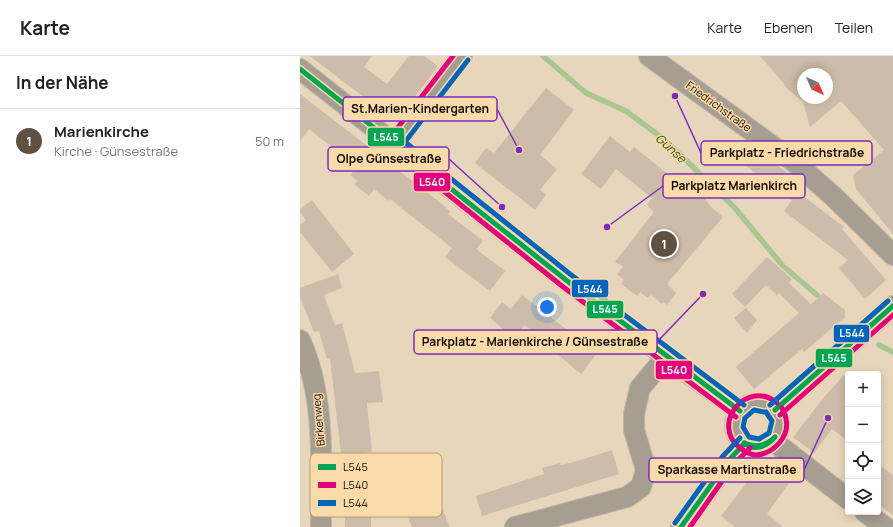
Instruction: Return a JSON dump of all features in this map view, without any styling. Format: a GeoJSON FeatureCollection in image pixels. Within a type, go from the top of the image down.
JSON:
{"type":"FeatureCollection","features":[{"type":"Feature","properties":{"kind":"street"},"geometry":{"type":"LineString","coordinates":[[395,143],[462,56]]}},
{"type":"Feature","properties":{"kind":"street","name":"Friedrichstraße"},"geometry":{"type":"LineString","coordinates":[[649,56],[793,161],[849,211],[893,255]]}},
{"type":"Feature","properties":{"kind":"street"},"geometry":{"type":"LineString","coordinates":[[300,70],[395,143],[566,280],[666,357],[740,411]]}},
{"type":"Feature","properties":{"kind":"street"},"geometry":{"type":"LineString","coordinates":[[775,410],[893,306]]}},
{"type":"Feature","properties":{"kind":"street","name":"Birkenweg"},"geometry":{"type":"LineString","coordinates":[[300,340],[311,368],[316,393],[320,453]]}},
{"type":"Feature","properties":{"kind":"street"},"geometry":{"type":"LineString","coordinates":[[515,527],[627,497],[641,487],[646,470],[634,430],[634,414],[640,388],[666,357]]}},
{"type":"Feature","properties":{"kind":"street"},"geometry":{"type":"LineString","coordinates":[[757,402],[764,403],[775,410],[780,423],[777,436],[773,441],[762,447],[750,446],[740,439],[735,428],[737,416],[740,411],[757,402]]}},
{"type":"Feature","properties":{"kind":"street"},"geometry":{"type":"LineString","coordinates":[[773,441],[845,497]]}},
{"type":"Feature","properties":{"kind":"street"},"geometry":{"type":"LineString","coordinates":[[681,527],[729,460],[745,443]]}},
{"type":"Feature","properties":{"kind":"street"},"geometry":{"type":"LineString","coordinates":[[869,515],[885,527]]}},
{"type":"Feature","properties":{"kind":"street","name":"Birkenweg"},"geometry":{"type":"LineString","coordinates":[[320,517],[320,527]]}},
{"type":"Feature","properties":{"kind":"building"},"geometry":{"type":"Polygon","coordinates":[[[310,56],[372,56],[364,67],[387,84],[409,56],[424,56],[438,66],[396,122],[310,56]]]}},
{"type":"Feature","properties":{"kind":"building"},"geometry":{"type":"Polygon","coordinates":[[[760,56],[893,56],[893,234],[856,189],[853,175],[884,150],[841,101],[810,127],[804,104],[833,104],[833,68],[797,68],[797,97],[784,86],[785,85],[760,56]]]}},
{"type":"Feature","properties":{"kind":"building"},"geometry":{"type":"Polygon","coordinates":[[[546,88],[574,110],[540,155],[557,169],[540,190],[546,195],[535,210],[475,163],[486,148],[494,153],[546,88]]]}},
{"type":"Feature","properties":{"kind":"building"},"geometry":{"type":"Polygon","coordinates":[[[300,94],[437,200],[450,211],[448,214],[483,241],[476,249],[505,271],[490,291],[445,257],[452,248],[390,199],[389,201],[374,189],[369,196],[354,184],[358,181],[350,175],[353,172],[328,151],[332,147],[309,129],[300,141],[300,94]]]}},
{"type":"Feature","properties":{"kind":"building"},"geometry":{"type":"Polygon","coordinates":[[[610,136],[630,152],[634,147],[679,183],[689,190],[702,195],[711,207],[723,217],[667,284],[676,293],[667,305],[663,302],[662,304],[651,295],[648,298],[640,292],[637,296],[621,284],[624,280],[617,274],[623,267],[615,262],[654,212],[647,205],[652,198],[616,169],[601,189],[581,174],[610,136]]]}},
{"type":"Feature","properties":{"kind":"building"},"geometry":{"type":"Polygon","coordinates":[[[749,144],[803,185],[798,192],[844,227],[842,229],[886,280],[865,299],[839,268],[848,260],[784,211],[792,200],[745,165],[747,163],[739,158],[749,144]]]}},
{"type":"Feature","properties":{"kind":"building"},"geometry":{"type":"Polygon","coordinates":[[[312,200],[354,254],[332,272],[300,232],[300,225],[306,220],[300,213],[300,209],[312,200]]]}},
{"type":"Feature","properties":{"kind":"building"},"geometry":{"type":"Polygon","coordinates":[[[767,257],[792,279],[789,283],[811,304],[823,293],[845,310],[845,317],[804,352],[802,349],[754,389],[736,367],[799,313],[779,293],[777,295],[766,285],[745,307],[732,294],[767,257]]]}},
{"type":"Feature","properties":{"kind":"building"},"geometry":{"type":"Polygon","coordinates":[[[338,274],[342,288],[324,295],[335,325],[342,323],[355,373],[379,371],[383,402],[367,403],[372,452],[341,453],[330,358],[327,359],[319,331],[314,332],[300,297],[300,288],[338,274]]]}},
{"type":"Feature","properties":{"kind":"building"},"geometry":{"type":"Polygon","coordinates":[[[522,295],[597,353],[581,374],[545,344],[546,342],[524,325],[514,338],[490,318],[502,302],[511,309],[522,295]]]}},
{"type":"Feature","properties":{"kind":"building"},"geometry":{"type":"Polygon","coordinates":[[[746,308],[757,320],[747,333],[734,318],[746,308]]]}},
{"type":"Feature","properties":{"kind":"building"},"geometry":{"type":"Polygon","coordinates":[[[845,374],[845,439],[832,429],[814,453],[793,437],[824,397],[845,374]]]}},
{"type":"Feature","properties":{"kind":"building"},"geometry":{"type":"Polygon","coordinates":[[[612,450],[619,474],[482,516],[476,496],[544,474],[542,468],[560,463],[561,465],[574,462],[612,450]]]}},
{"type":"Feature","properties":{"kind":"building"},"geometry":{"type":"Polygon","coordinates":[[[766,458],[792,479],[767,514],[783,527],[735,527],[721,516],[766,458]]]}},
{"type":"Feature","properties":{"kind":"building"},"geometry":{"type":"Polygon","coordinates":[[[881,466],[893,475],[893,515],[881,506],[881,466]]]}},
{"type":"Feature","properties":{"kind":"building"},"geometry":{"type":"Polygon","coordinates":[[[442,508],[450,527],[412,527],[408,517],[442,517],[442,508]]]}},
{"type":"Feature","properties":{"kind":"building"},"geometry":{"type":"Polygon","coordinates":[[[345,517],[371,517],[371,527],[345,527],[345,517]]]}},
{"type":"Feature","properties":{"kind":"waterway","name":"Günse"},"geometry":{"type":"LineString","coordinates":[[543,56],[586,93],[626,111],[665,140],[734,207],[783,266],[817,295]]}},
{"type":"Feature","properties":{"kind":"waterway","name":"Günse"},"geometry":{"type":"LineString","coordinates":[[879,345],[893,352]]}},
{"type":"Feature","properties":{"kind":"transit line","name":"L540"},"geometry":{"type":"LineString","coordinates":[[453,56],[389,139],[390,148],[562,286],[736,417]]}},
{"type":"Feature","properties":{"kind":"transit line","name":"L544"},"geometry":{"type":"LineString","coordinates":[[468,60],[405,142],[570,274],[744,405]]}},
{"type":"Feature","properties":{"kind":"transit line","name":"L545"},"geometry":{"type":"LineString","coordinates":[[300,69],[566,280],[740,411]]}},
{"type":"Feature","properties":{"kind":"transit line","name":"L544"},"geometry":{"type":"LineString","coordinates":[[770,405],[888,301]]}},
{"type":"Feature","properties":{"kind":"transit line","name":"L545"},"geometry":{"type":"LineString","coordinates":[[775,410],[893,306]]}},
{"type":"Feature","properties":{"kind":"transit line","name":"L540"},"geometry":{"type":"LineString","coordinates":[[780,415],[893,315]]}},
{"type":"Feature","properties":{"kind":"transit line","name":"L540"},"geometry":{"type":"LineString","coordinates":[[777,403],[766,397],[755,396],[745,400],[736,407],[731,416],[729,426],[731,437],[739,447],[756,455],[762,454],[774,448],[783,438],[787,426],[782,408]]}},
{"type":"Feature","properties":{"kind":"transit line","name":"L544"},"geometry":{"type":"LineString","coordinates":[[764,412],[754,410],[745,418],[743,427],[749,437],[759,439],[769,433],[772,421],[766,412]]}},
{"type":"Feature","properties":{"kind":"transit line","name":"L545"},"geometry":{"type":"LineString","coordinates":[[744,443],[757,446],[764,444],[775,437]]}},
{"type":"Feature","properties":{"kind":"transit line","name":"L545"},"geometry":{"type":"LineString","coordinates":[[744,443],[752,447],[761,447],[775,437]]}},
{"type":"Feature","properties":{"kind":"transit line","name":"L544"},"geometry":{"type":"LineString","coordinates":[[675,523],[723,456],[740,438]]}},
{"type":"Feature","properties":{"kind":"transit line","name":"L545"},"geometry":{"type":"LineString","coordinates":[[681,527],[729,460],[745,443]]}},
{"type":"Feature","properties":{"kind":"transit line","name":"L540"},"geometry":{"type":"LineString","coordinates":[[690,527],[734,464],[750,448]]}},
{"type":"Feature","properties":{"kind":"place","name":"Parkplatz - Friedrichstraße"},"geometry":{"type":"Point","coordinates":[675,96]}},
{"type":"Feature","properties":{"kind":"place","name":"St.Marien-Kindergarten"},"geometry":{"type":"Point","coordinates":[519,150]}},
{"type":"Feature","properties":{"kind":"place","name":"Olpe Günsestraße"},"geometry":{"type":"Point","coordinates":[502,207]}},
{"type":"Feature","properties":{"kind":"place","name":"Parkplatz Marienkirch"},"geometry":{"type":"Point","coordinates":[607,227]}},
{"type":"Feature","properties":{"kind":"place","name":"Marienkirche"},"geometry":{"type":"Point","coordinates":[664,244]}},
{"type":"Feature","properties":{"kind":"place","name":"Parkplatz - Marienkirche / Günsestraße"},"geometry":{"type":"Point","coordinates":[703,294]}},
{"type":"Feature","properties":{"kind":"place","name":"Sparkasse Martinstraße"},"geometry":{"type":"Point","coordinates":[828,418]}}]}
